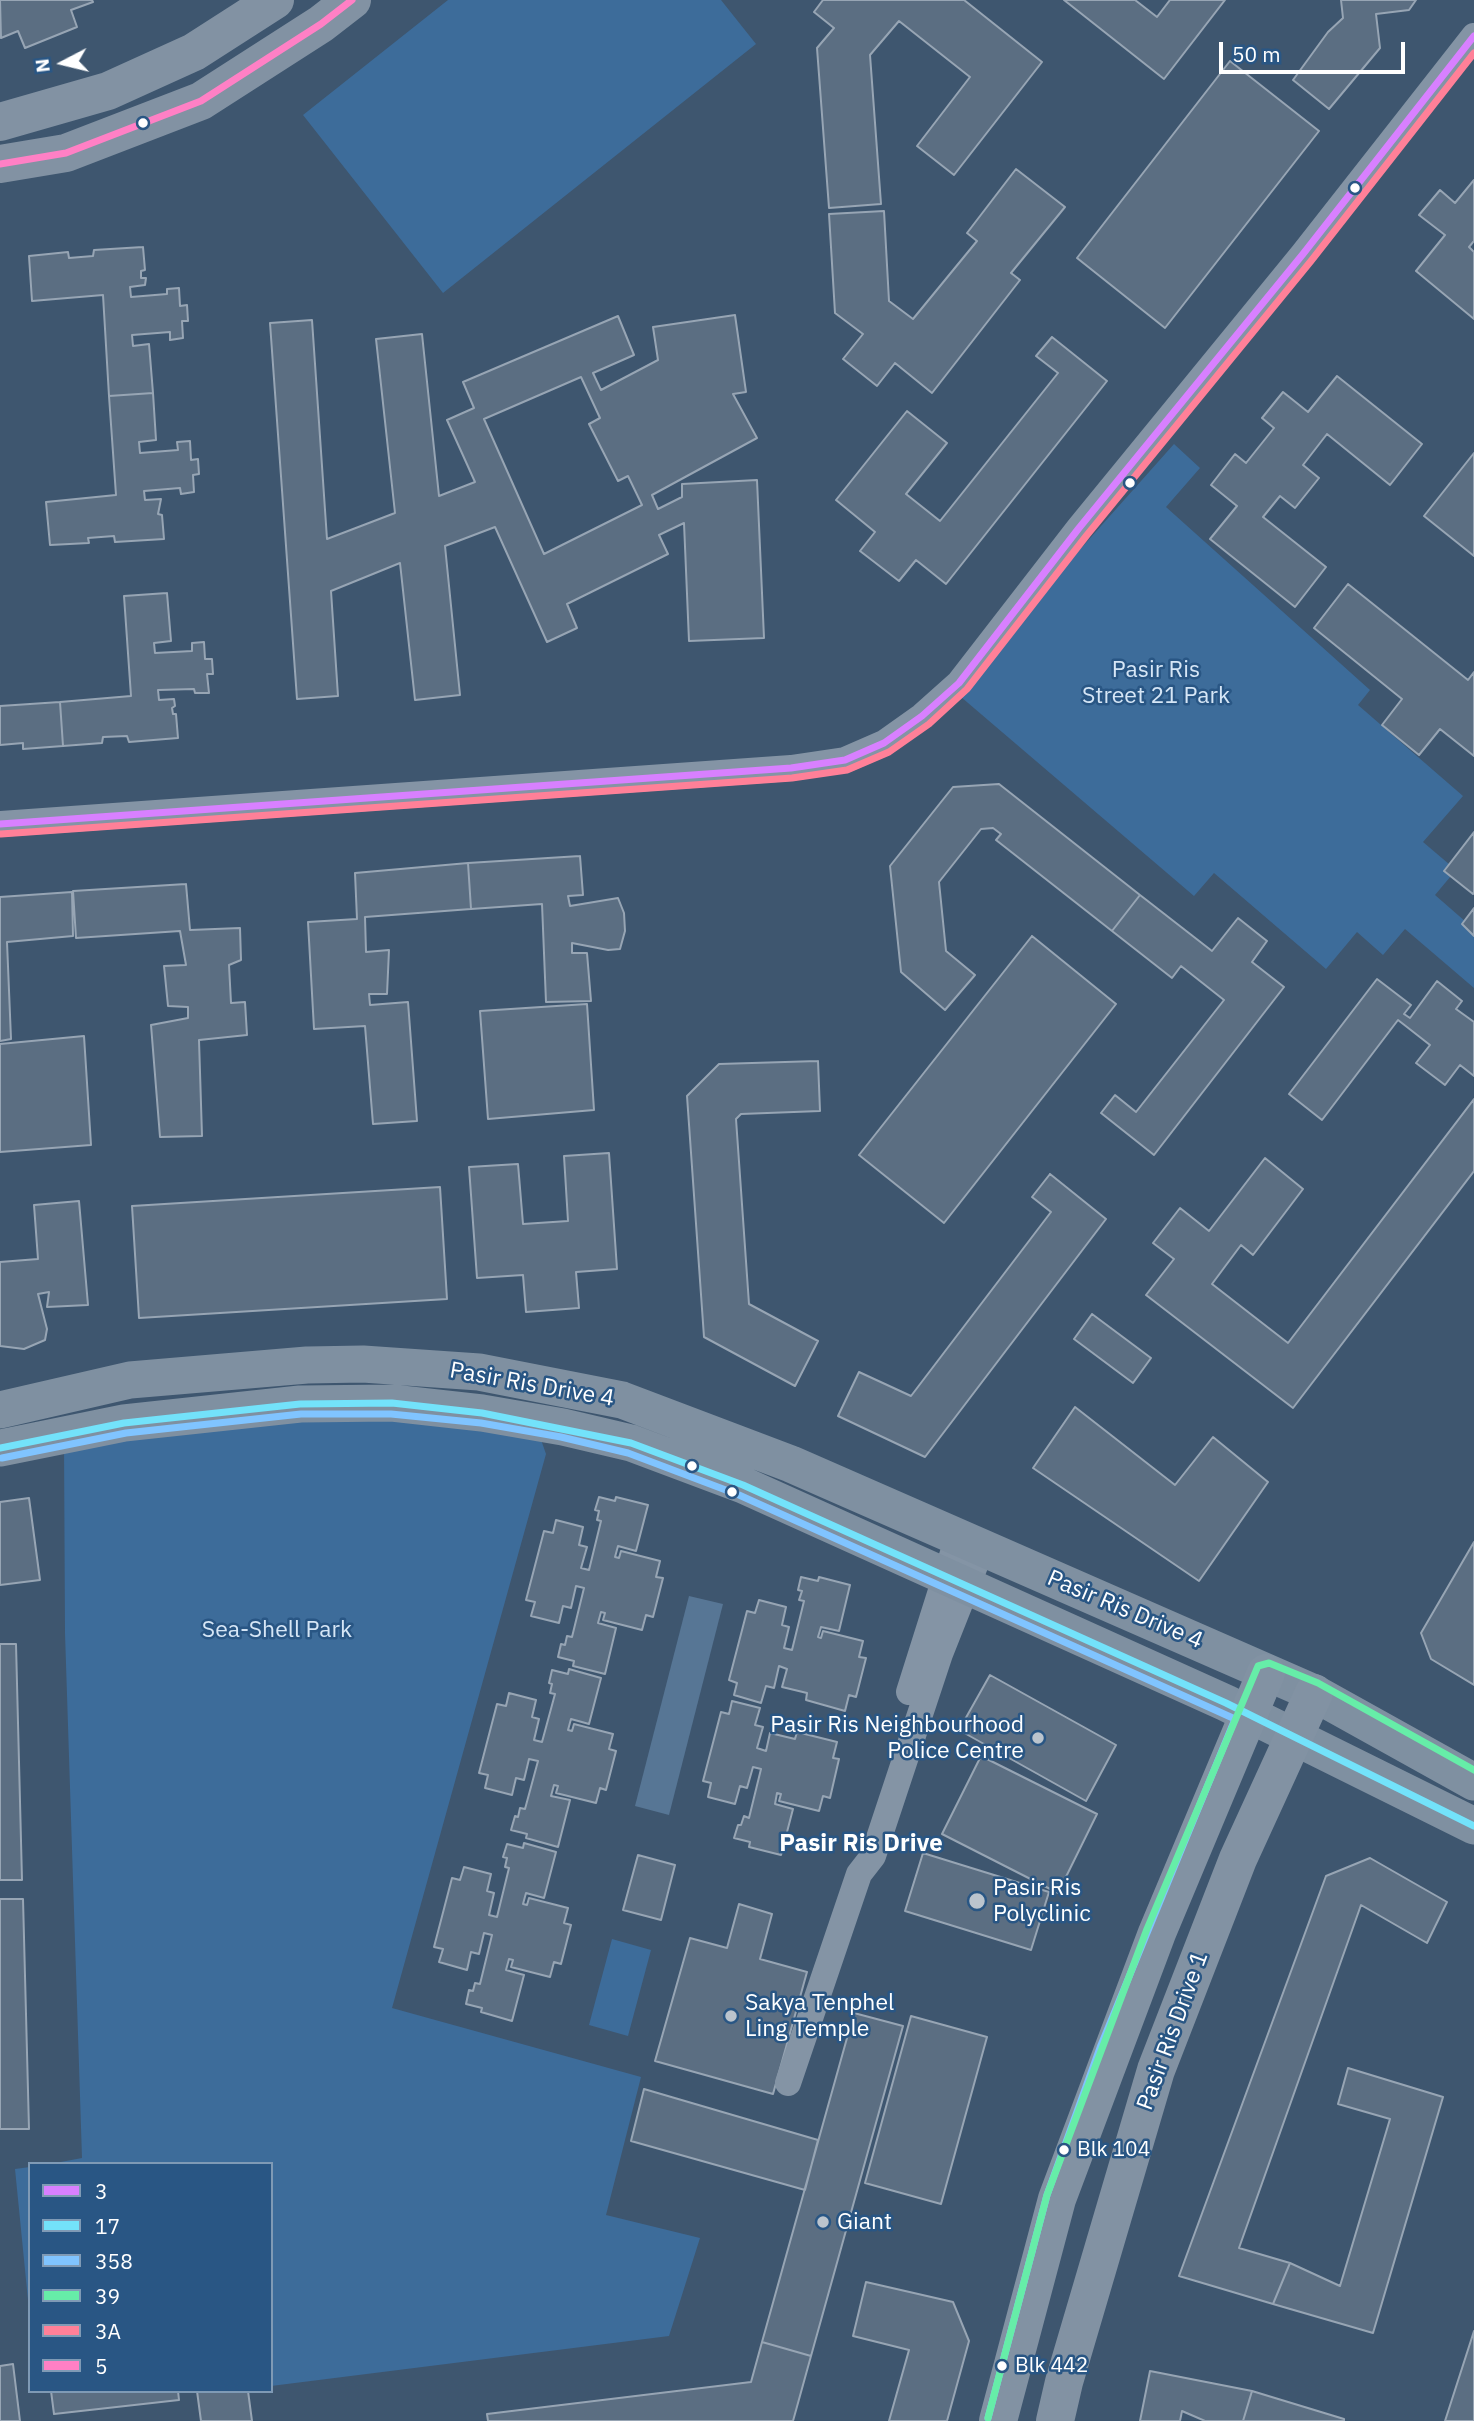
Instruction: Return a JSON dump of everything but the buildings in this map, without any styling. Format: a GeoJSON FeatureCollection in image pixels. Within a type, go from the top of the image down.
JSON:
{"type":"FeatureCollection","features":[{"type":"Feature","properties":{"kind":"main road"},"geometry":{"type":"LineString","coordinates":[[0,122],[108,91],[194,52],[275,0]]}},
{"type":"Feature","properties":{"kind":"main road"},"geometry":{"type":"LineString","coordinates":[[0,164],[66,153],[201,101],[321,24],[352,0]]}},
{"type":"Feature","properties":{"kind":"main road"},"geometry":{"type":"LineString","coordinates":[[998,2421],[1057,2199],[1121,2023],[1266,1673]]}},
{"type":"Feature","properties":{"kind":"main road","name":"Pasir Ris Drive 1"},"geometry":{"type":"LineString","coordinates":[[1055,2421],[1064,2382],[1156,2070],[1238,1859],[1314,1693]]}},
{"type":"Feature","properties":{"kind":"street"},"geometry":{"type":"LineString","coordinates":[[0,824],[791,768],[845,760],[884,743],[922,716],[960,683],[1079,528],[1294,264],[1474,36]]}},
{"type":"Feature","properties":{"kind":"street","name":"Pasir Ris Drive 4"},"geometry":{"type":"LineString","coordinates":[[0,1410],[130,1380],[307,1365],[363,1364],[479,1372],[622,1400],[791,1464],[1314,1693],[1474,1783]]}},
{"type":"Feature","properties":{"kind":"street","name":"Pasir Ris Drive 4"},"geometry":{"type":"LineString","coordinates":[[0,1448],[124,1423],[300,1404],[392,1403],[482,1413],[563,1427],[631,1443],[743,1485],[1249,1714],[1474,1826]]}},
{"type":"Feature","properties":{"kind":"street"},"geometry":{"type":"LineString","coordinates":[[788,2083],[859,1874],[873,1856],[938,1658],[955,1581],[970,1543]]}},
{"type":"Feature","properties":{"kind":"green space"},"geometry":{"type":"Polygon","coordinates":[[[448,0],[721,0],[756,44],[443,293],[303,115],[448,0]]]}},
{"type":"Feature","properties":{"kind":"green space","name":"Pasir Ris Street 21 Park"},"geometry":{"type":"Polygon","coordinates":[[[1174,444],[1200,468],[1166,507],[1370,690],[1358,705],[1463,796],[1423,842],[1456,870],[1435,895],[1474,929],[1474,988],[1405,929],[1383,955],[1357,932],[1326,969],[1214,873],[1194,896],[954,691],[1174,444]]]}},
{"type":"Feature","properties":{"kind":"green space","name":"Sea-Shell Park"},"geometry":{"type":"Polygon","coordinates":[[[364,1415],[538,1431],[546,1454],[392,2008],[641,2077],[606,2215],[700,2238],[669,2336],[273,2386],[273,2162],[61,2162],[82,2158],[65,1633],[64,1442],[364,1415]]]}},
{"type":"Feature","properties":{"kind":"green space"},"geometry":{"type":"Polygon","coordinates":[[[612,1939],[651,1950],[628,2036],[589,2025],[612,1939]]]}},
{"type":"Feature","properties":{"kind":"green space"},"geometry":{"type":"Polygon","coordinates":[[[28,2167],[28,2300],[15,2169],[28,2167]]]}},
{"type":"Feature","properties":{"kind":"shaded area"},"geometry":{"type":"Polygon","coordinates":[[[689,1596],[723,1604],[669,1815],[635,1806],[689,1596]]]}},
{"type":"Feature","properties":{"kind":"transit line","name":"5"},"geometry":{"type":"LineString","coordinates":[[0,164],[66,153],[201,101],[321,24],[352,0]]}},
{"type":"Feature","properties":{"kind":"transit line","name":"3"},"geometry":{"type":"LineString","coordinates":[[0,824],[791,768],[845,760],[884,743],[922,716],[959,683],[1079,528],[1303,254],[1474,36]]}},
{"type":"Feature","properties":{"kind":"transit line","name":"3A"},"geometry":{"type":"LineString","coordinates":[[1,834],[792,778],[847,770],[889,752],[929,724],[967,689],[1087,535],[1311,261],[1474,53]]}},
{"type":"Feature","properties":{"kind":"transit line","name":"17"},"geometry":{"type":"LineString","coordinates":[[0,1448],[124,1423],[300,1404],[392,1403],[482,1413],[631,1443],[743,1485],[1226,1703],[1474,1826]]}},
{"type":"Feature","properties":{"kind":"transit line","name":"358"},"geometry":{"type":"LineString","coordinates":[[2,1458],[126,1433],[301,1414],[391,1414],[481,1423],[561,1437],[628,1453],[739,1495],[1235,1719],[1101,2045],[1047,2195],[988,2418]]}},
{"type":"Feature","properties":{"kind":"transit line","name":"39"},"geometry":{"type":"LineString","coordinates":[[988,2418],[1047,2195],[1147,1929],[1258,1666],[1269,1663],[1318,1683],[1474,1770]]}},
{"type":"Feature","properties":{"kind":"place","name":"Pasir Ris Neighbourhood Police Centre"},"geometry":{"type":"Point","coordinates":[1038,1738]}},
{"type":"Feature","properties":{"kind":"place","name":"Pasir Ris Polyclinic"},"geometry":{"type":"Point","coordinates":[977,1901]}},
{"type":"Feature","properties":{"kind":"place","name":"Sakya Tenphel Ling Temple"},"geometry":{"type":"Point","coordinates":[731,2016]}},
{"type":"Feature","properties":{"kind":"place","name":"Blk 104"},"geometry":{"type":"Point","coordinates":[1064,2150]}},
{"type":"Feature","properties":{"kind":"place","name":"Giant"},"geometry":{"type":"Point","coordinates":[823,2222]}},
{"type":"Feature","properties":{"kind":"place","name":"Blk 442"},"geometry":{"type":"Point","coordinates":[1002,2366]}},
{"type":"Feature","properties":{"kind":"district","name":"Pasir Ris Drive"},"geometry":{"type":"Point","coordinates":[861,1844]}}]}
